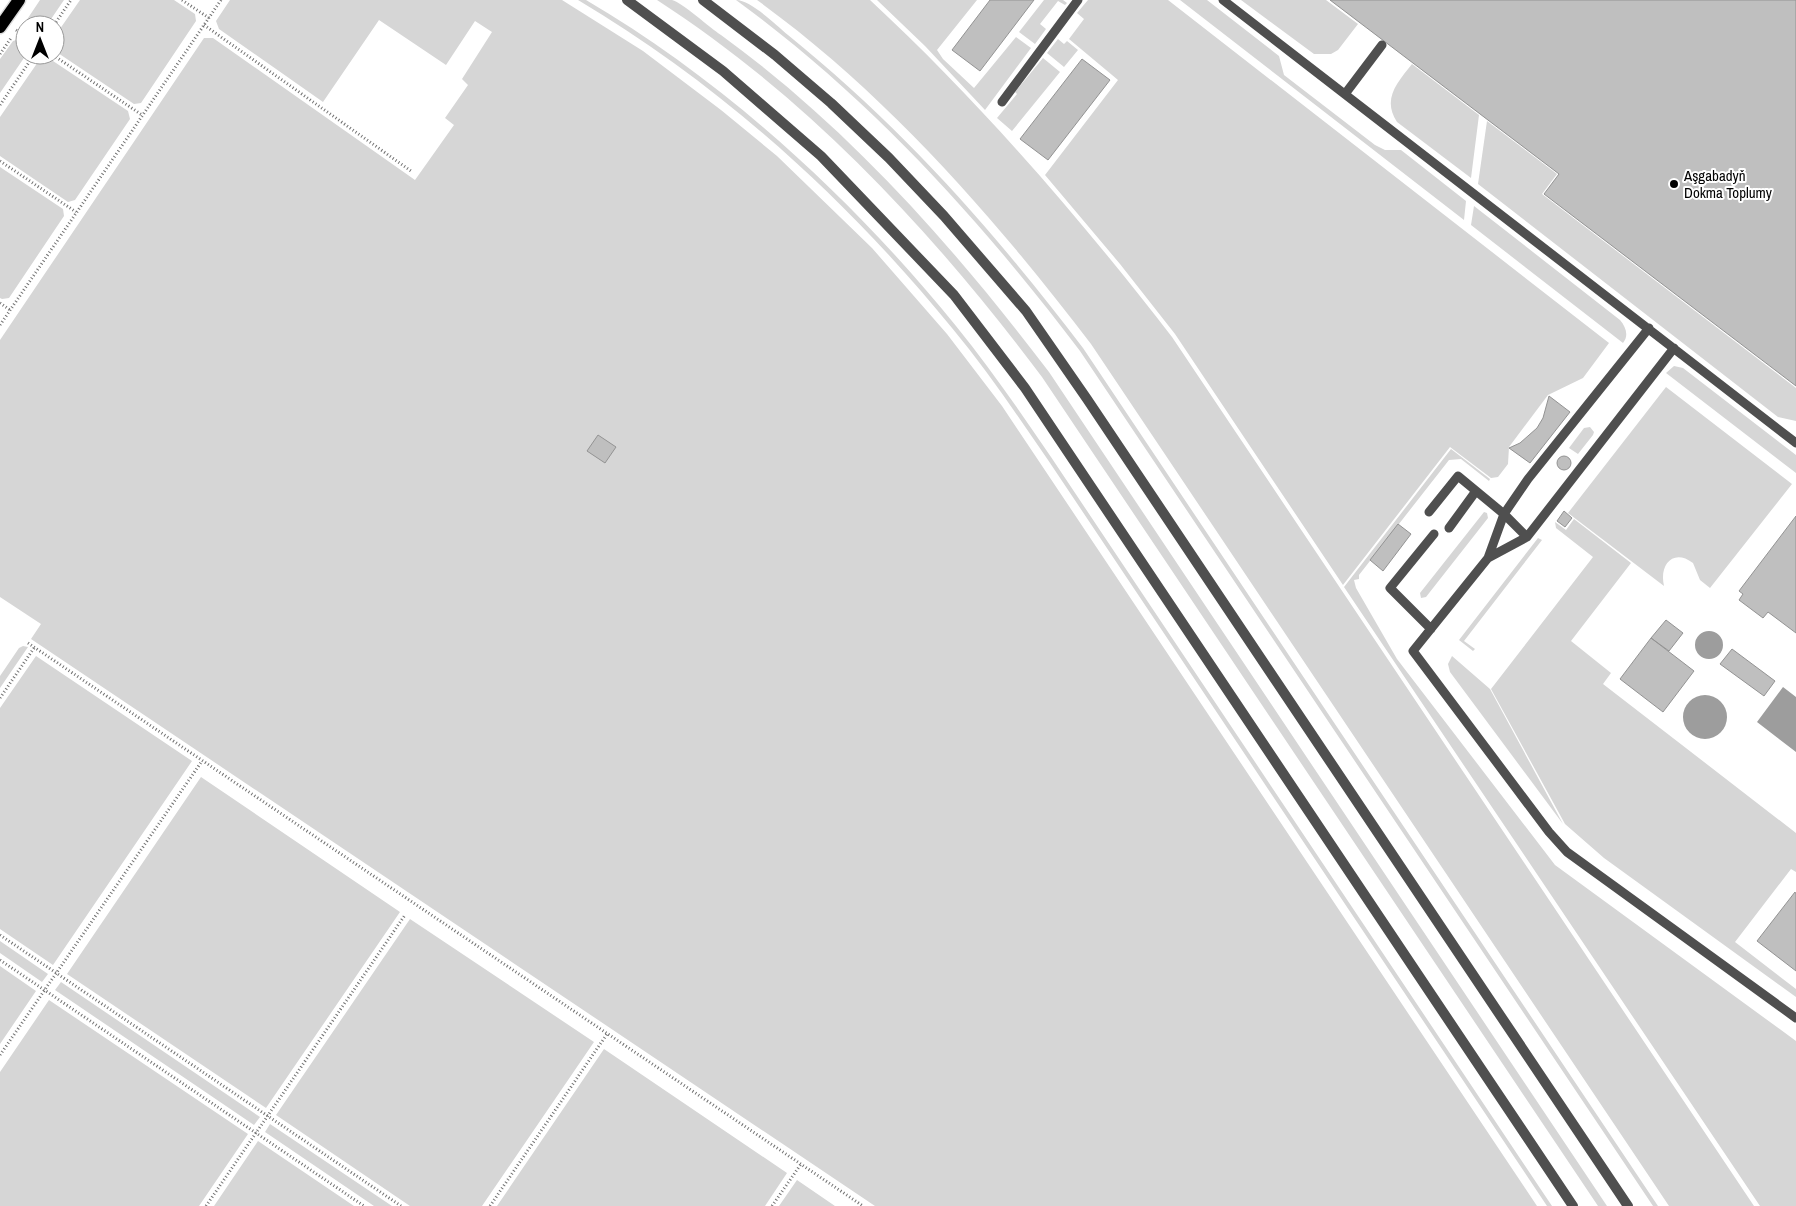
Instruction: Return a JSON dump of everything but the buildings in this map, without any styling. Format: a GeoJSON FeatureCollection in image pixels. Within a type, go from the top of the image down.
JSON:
{"type":"FeatureCollection","features":[{"type":"Feature","properties":{"kind":"main road"},"geometry":{"type":"LineString","coordinates":[[0,27],[19,0]]}},
{"type":"Feature","properties":{"kind":"street"},"geometry":{"type":"LineString","coordinates":[[627,0],[724,71],[821,156],[954,295],[1031,396],[1574,1206]]}},
{"type":"Feature","properties":{"kind":"street"},"geometry":{"type":"LineString","coordinates":[[703,0],[775,55],[889,158],[944,216],[1026,312],[1087,399],[1628,1206]]}},
{"type":"Feature","properties":{"kind":"lane"},"geometry":{"type":"LineString","coordinates":[[1002,102],[1078,0]]}},
{"type":"Feature","properties":{"kind":"lane"},"geometry":{"type":"LineString","coordinates":[[1223,0],[1796,443]]}},
{"type":"Feature","properties":{"kind":"lane"},"geometry":{"type":"LineString","coordinates":[[1345,94],[1382,45]]}},
{"type":"Feature","properties":{"kind":"lane"},"geometry":{"type":"LineString","coordinates":[[1649,328],[1528,479],[1504,514],[1488,558],[1413,651],[1558,844],[1579,862],[1796,1018]]}},
{"type":"Feature","properties":{"kind":"lane"},"geometry":{"type":"LineString","coordinates":[[1488,558],[1527,537],[1674,348]]}},
{"type":"Feature","properties":{"kind":"lane"},"geometry":{"type":"LineString","coordinates":[[1429,512],[1456,476],[1504,514],[1527,537]]}},
{"type":"Feature","properties":{"kind":"lane"},"geometry":{"type":"LineString","coordinates":[[1449,528],[1476,491]]}},
{"type":"Feature","properties":{"kind":"lane"},"geometry":{"type":"LineString","coordinates":[[1431,629],[1390,588],[1434,534]]}},
{"type":"Feature","properties":{"kind":"path"},"geometry":{"type":"LineString","coordinates":[[61,15],[72,0]]}},
{"type":"Feature","properties":{"kind":"path"},"geometry":{"type":"LineString","coordinates":[[182,0],[209,18]]}},
{"type":"Feature","properties":{"kind":"path"},"geometry":{"type":"LineString","coordinates":[[0,325],[220,0]]}},
{"type":"Feature","properties":{"kind":"path"},"geometry":{"type":"LineString","coordinates":[[204,25],[412,171]]}},
{"type":"Feature","properties":{"kind":"path"},"geometry":{"type":"LineString","coordinates":[[65,63],[142,115]]}},
{"type":"Feature","properties":{"kind":"path"},"geometry":{"type":"LineString","coordinates":[[0,105],[27,65]]}},
{"type":"Feature","properties":{"kind":"path"},"geometry":{"type":"LineString","coordinates":[[0,161],[76,213]]}},
{"type":"Feature","properties":{"kind":"path"},"geometry":{"type":"LineString","coordinates":[[0,304],[10,310]]}},
{"type":"Feature","properties":{"kind":"path"},"geometry":{"type":"LineString","coordinates":[[28,643],[862,1206]]}},
{"type":"Feature","properties":{"kind":"path"},"geometry":{"type":"LineString","coordinates":[[0,698],[34,648]]}},
{"type":"Feature","properties":{"kind":"path"},"geometry":{"type":"LineString","coordinates":[[0,1055],[202,761]]}},
{"type":"Feature","properties":{"kind":"path"},"geometry":{"type":"LineString","coordinates":[[206,1206],[405,915]]}},
{"type":"Feature","properties":{"kind":"path"},"geometry":{"type":"LineString","coordinates":[[0,935],[401,1206]]}},
{"type":"Feature","properties":{"kind":"path"},"geometry":{"type":"LineString","coordinates":[[0,960],[364,1206]]}},
{"type":"Feature","properties":{"kind":"path"},"geometry":{"type":"LineString","coordinates":[[490,1206],[607,1034]]}},
{"type":"Feature","properties":{"kind":"path"},"geometry":{"type":"LineString","coordinates":[[772,1206],[801,1164]]}},
{"type":"Feature","properties":{"kind":"shaded area"},"geometry":{"type":"Polygon","coordinates":[[[40,0],[64,0],[54,15],[30,15],[40,0]]]}},
{"type":"Feature","properties":{"kind":"shaded area"},"geometry":{"type":"Polygon","coordinates":[[[80,0],[174,0],[195,14],[196,21],[141,103],[134,104],[65,58],[65,22],[80,0]]]}},
{"type":"Feature","properties":{"kind":"shaded area"},"geometry":{"type":"Polygon","coordinates":[[[230,0],[562,0],[643,51],[721,110],[777,156],[872,248],[947,334],[1002,406],[1537,1206],[875,1206],[31,639],[41,624],[0,597],[0,340],[204,38],[213,38],[415,180],[454,125],[445,118],[468,85],[462,79],[492,32],[475,21],[446,65],[379,20],[323,102],[219,29],[216,21],[230,0]]]}},
{"type":"Feature","properties":{"kind":"shaded area"},"geometry":{"type":"Polygon","coordinates":[[[578,0],[586,0],[638,32],[738,106],[785,146],[875,233],[956,326],[1017,407],[1051,457],[1552,1206],[1547,1206],[1048,460],[1002,393],[965,344],[912,280],[869,234],[779,148],[682,69],[631,33],[578,0]]]}},
{"type":"Feature","properties":{"kind":"shaded area"},"geometry":{"type":"Polygon","coordinates":[[[657,0],[672,0],[683,6],[768,71],[813,109],[856,150],[937,235],[1013,325],[1049,372],[1607,1206],[1598,1206],[1042,377],[1001,324],[958,271],[913,221],[818,125],[767,80],[657,0]]]}},
{"type":"Feature","properties":{"kind":"shaded area"},"geometry":{"type":"Polygon","coordinates":[[[736,0],[756,8],[830,71],[909,144],[981,222],[1083,348],[1658,1206],[1653,1206],[1080,351],[1003,254],[921,163],[832,78],[736,0]]]}},
{"type":"Feature","properties":{"kind":"shaded area"},"geometry":{"type":"Polygon","coordinates":[[[757,0],[870,0],[951,79],[1028,162],[1102,249],[1172,337],[1754,1206],[1669,1206],[1091,344],[1016,250],[936,160],[850,76],[805,37],[757,0]]]}},
{"type":"Feature","properties":{"kind":"shaded area"},"geometry":{"type":"Polygon","coordinates":[[[877,0],[977,0],[937,50],[943,59],[974,88],[1016,37],[1031,48],[985,110],[925,46],[877,0]]]}},
{"type":"Feature","properties":{"kind":"shaded area"},"geometry":{"type":"Polygon","coordinates":[[[1044,0],[1063,0],[1067,3],[1065,5],[1058,1],[1040,24],[1046,29],[1035,44],[1019,32],[1044,0]]]}},
{"type":"Feature","properties":{"kind":"shaded area"},"geometry":{"type":"Polygon","coordinates":[[[1088,0],[1168,0],[1609,343],[1583,378],[1548,395],[1509,447],[1508,464],[1498,477],[1491,478],[1450,447],[1343,585],[1175,334],[1120,264],[1045,175],[1118,80],[1069,39],[1084,19],[1077,13],[1088,0]]]}},
{"type":"Feature","properties":{"kind":"shaded area"},"geometry":{"type":"Polygon","coordinates":[[[1180,0],[1207,0],[1279,56],[1284,75],[1375,145],[1385,150],[1401,150],[1466,201],[1464,220],[1180,0]]]}},
{"type":"Feature","properties":{"kind":"shaded area"},"geometry":{"type":"Polygon","coordinates":[[[1241,0],[1326,0],[1358,24],[1338,50],[1331,54],[1314,54],[1241,0]]]}},
{"type":"Feature","properties":{"kind":"shaded area"},"geometry":{"type":"Polygon","coordinates":[[[1058,39],[1064,44],[1067,41],[1078,50],[1064,67],[1047,53],[1058,39]]]}},
{"type":"Feature","properties":{"kind":"shaded area"},"geometry":{"type":"Polygon","coordinates":[[[15,40],[15,65],[19,65],[0,93],[0,59],[15,40]]]}},
{"type":"Feature","properties":{"kind":"shaded area"},"geometry":{"type":"Polygon","coordinates":[[[1043,58],[1060,72],[1012,131],[997,118],[1017,94],[1015,92],[1043,58]]]}},
{"type":"Feature","properties":{"kind":"shaded area"},"geometry":{"type":"Polygon","coordinates":[[[1412,64],[1479,115],[1471,178],[1397,122],[1393,114],[1391,99],[1401,78],[1412,64]]]}},
{"type":"Feature","properties":{"kind":"shaded area"},"geometry":{"type":"Polygon","coordinates":[[[36,65],[59,65],[128,111],[130,119],[75,200],[68,202],[0,156],[0,117],[36,65]]]}},
{"type":"Feature","properties":{"kind":"shaded area"},"geometry":{"type":"Polygon","coordinates":[[[1487,121],[1557,174],[1542,194],[1796,388],[1796,421],[1778,417],[1478,184],[1487,121]]]}},
{"type":"Feature","properties":{"kind":"shaded area"},"geometry":{"type":"Polygon","coordinates":[[[0,167],[63,209],[64,216],[9,298],[2,299],[0,298],[0,167]]]}},
{"type":"Feature","properties":{"kind":"shaded area"},"geometry":{"type":"Polygon","coordinates":[[[1474,206],[1620,320],[1626,332],[1623,343],[1471,225],[1474,206]]]}},
{"type":"Feature","properties":{"kind":"shaded area"},"geometry":{"type":"Polygon","coordinates":[[[1674,366],[1683,368],[1796,455],[1796,473],[1666,373],[1674,366]]]}},
{"type":"Feature","properties":{"kind":"shaded area"},"geometry":{"type":"Polygon","coordinates":[[[1666,387],[1792,484],[1710,588],[1700,580],[1693,563],[1679,557],[1669,561],[1666,566],[1663,578],[1664,586],[1568,513],[1666,387]]]}},
{"type":"Feature","properties":{"kind":"shaded area"},"geometry":{"type":"Polygon","coordinates":[[[1590,427],[1594,432],[1593,435],[1578,454],[1569,448],[1584,428],[1590,427]]]}},
{"type":"Feature","properties":{"kind":"shaded area"},"geometry":{"type":"Polygon","coordinates":[[[1451,449],[1490,479],[1489,481],[1461,459],[1449,460],[1359,575],[1359,579],[1354,580],[1356,588],[1397,659],[1555,865],[1796,1041],[1796,1206],[1760,1206],[1344,587],[1451,449]]]}},
{"type":"Feature","properties":{"kind":"shaded area"},"geometry":{"type":"Polygon","coordinates":[[[1484,512],[1487,513],[1488,518],[1426,597],[1421,598],[1420,593],[1484,512]]]}},
{"type":"Feature","properties":{"kind":"shaded area"},"geometry":{"type":"Polygon","coordinates":[[[1574,519],[1631,563],[1571,641],[1611,673],[1603,684],[1796,833],[1796,872],[1791,869],[1735,942],[1796,989],[1796,997],[1604,858],[1565,824],[1491,689],[1593,557],[1556,528],[1555,522],[1566,530],[1574,519]]]}},
{"type":"Feature","properties":{"kind":"shaded area"},"geometry":{"type":"Polygon","coordinates":[[[1538,538],[1542,540],[1464,641],[1475,649],[1473,651],[1459,640],[1538,538]]]}},
{"type":"Feature","properties":{"kind":"shaded area"},"geometry":{"type":"Polygon","coordinates":[[[1709,631],[1719,635],[1723,645],[1719,655],[1709,659],[1699,655],[1695,645],[1699,635],[1709,631]]]}},
{"type":"Feature","properties":{"kind":"shaded area"},"geometry":{"type":"Polygon","coordinates":[[[23,646],[28,647],[0,688],[0,676],[19,648],[23,646]]]}},
{"type":"Feature","properties":{"kind":"shaded area"},"geometry":{"type":"Polygon","coordinates":[[[36,656],[192,761],[53,965],[0,929],[0,708],[36,656]]]}},
{"type":"Feature","properties":{"kind":"shaded area"},"geometry":{"type":"Polygon","coordinates":[[[1452,656],[1490,689],[1563,824],[1450,672],[1448,664],[1452,656]]]}},
{"type":"Feature","properties":{"kind":"shaded area"},"geometry":{"type":"Polygon","coordinates":[[[1783,687],[1796,697],[1796,752],[1757,722],[1783,687]]]}},
{"type":"Feature","properties":{"kind":"shaded area"},"geometry":{"type":"Polygon","coordinates":[[[1705,695],[1717,699],[1723,705],[1727,717],[1723,729],[1717,735],[1705,739],[1693,735],[1687,729],[1683,717],[1687,705],[1693,699],[1705,695]]]}},
{"type":"Feature","properties":{"kind":"shaded area"},"geometry":{"type":"Polygon","coordinates":[[[201,777],[400,912],[266,1108],[67,974],[201,777]]]}},
{"type":"Feature","properties":{"kind":"shaded area"},"geometry":{"type":"Polygon","coordinates":[[[410,919],[594,1042],[482,1206],[410,1206],[276,1115],[410,919]]]}},
{"type":"Feature","properties":{"kind":"shaded area"},"geometry":{"type":"Polygon","coordinates":[[[0,941],[48,974],[42,982],[0,953],[0,941]]]}},
{"type":"Feature","properties":{"kind":"shaded area"},"geometry":{"type":"Polygon","coordinates":[[[0,966],[36,991],[0,1044],[0,966]]]}},
{"type":"Feature","properties":{"kind":"shaded area"},"geometry":{"type":"Polygon","coordinates":[[[61,982],[260,1117],[254,1125],[55,990],[61,982]]]}},
{"type":"Feature","properties":{"kind":"shaded area"},"geometry":{"type":"Polygon","coordinates":[[[49,1000],[248,1134],[199,1206],[0,1206],[0,1072],[49,1000]]]}},
{"type":"Feature","properties":{"kind":"shaded area"},"geometry":{"type":"Polygon","coordinates":[[[604,1049],[787,1173],[765,1206],[497,1206],[604,1049]]]}},
{"type":"Feature","properties":{"kind":"shaded area"},"geometry":{"type":"Polygon","coordinates":[[[270,1124],[392,1206],[374,1206],[265,1132],[270,1124]]]}},
{"type":"Feature","properties":{"kind":"shaded area"},"geometry":{"type":"Polygon","coordinates":[[[258,1141],[354,1206],[214,1206],[258,1141]]]}},
{"type":"Feature","properties":{"kind":"shaded area"},"geometry":{"type":"Polygon","coordinates":[[[797,1180],[835,1206],[779,1206],[797,1180]]]}},
{"type":"Feature","properties":{"kind":"place","name":"Aşgabadyň Dokma Toplumy"},"geometry":{"type":"Point","coordinates":[1674,184]}}]}
